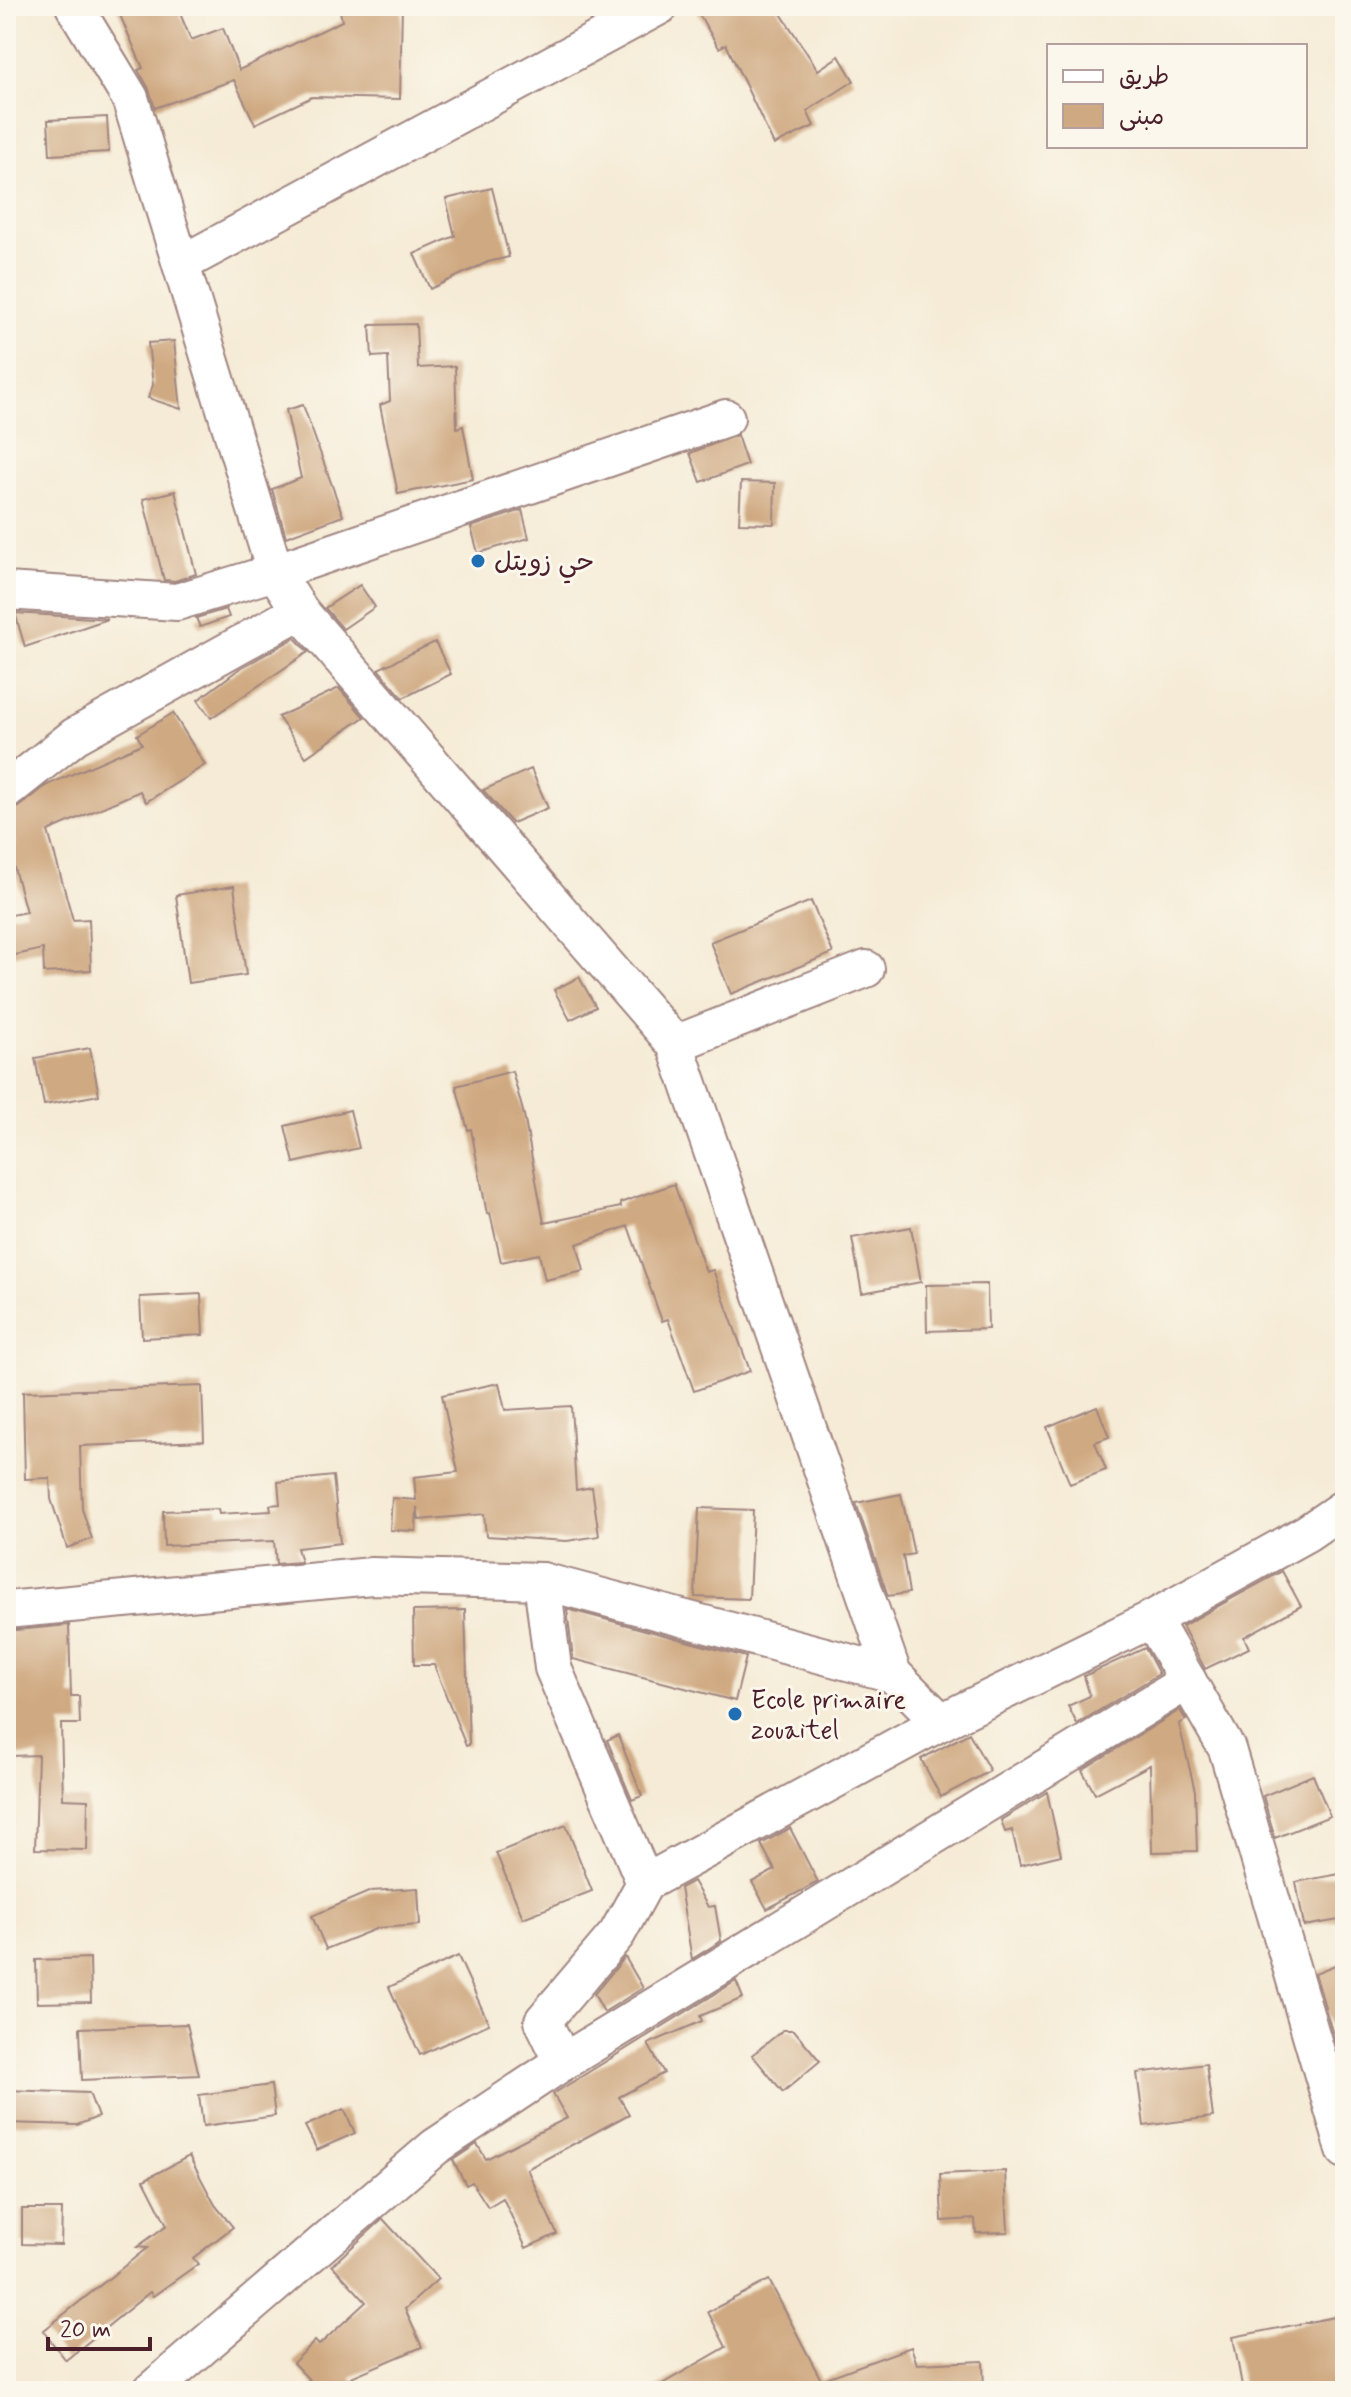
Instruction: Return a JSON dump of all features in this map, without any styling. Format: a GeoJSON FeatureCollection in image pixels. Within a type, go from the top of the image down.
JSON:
{"type":"FeatureCollection","features":[{"type":"Feature","properties":{"kind":"street"},"geometry":{"type":"LineString","coordinates":[[74,6],[130,98],[275,572],[300,611],[675,1044],[893,1674],[941,1722]]}},
{"type":"Feature","properties":{"kind":"street"},"geometry":{"type":"LineString","coordinates":[[181,264],[660,6]]}},
{"type":"Feature","properties":{"kind":"street"},"geometry":{"type":"LineString","coordinates":[[6,591],[177,602],[275,572],[726,418]]}},
{"type":"Feature","properties":{"kind":"street"},"geometry":{"type":"LineString","coordinates":[[6,791],[75,736],[300,611]]}},
{"type":"Feature","properties":{"kind":"street"},"geometry":{"type":"LineString","coordinates":[[675,1044],[866,969]]}},
{"type":"Feature","properties":{"kind":"street"},"geometry":{"type":"LineString","coordinates":[[563,2062],[543,2021],[617,1934],[645,1883],[941,1722],[1152,1619],[1307,1533],[1345,1507]]}},
{"type":"Feature","properties":{"kind":"street"},"geometry":{"type":"LineString","coordinates":[[6,1610],[372,1576],[542,1581],[893,1674]]}},
{"type":"Feature","properties":{"kind":"street"},"geometry":{"type":"LineString","coordinates":[[542,1581],[553,1668],[645,1883]]}},
{"type":"Feature","properties":{"kind":"street"},"geometry":{"type":"LineString","coordinates":[[1152,1619],[1227,1749],[1345,2150]]}},
{"type":"Feature","properties":{"kind":"street"},"geometry":{"type":"LineString","coordinates":[[151,2391],[435,2147],[563,2062],[1188,1681]]}},
{"type":"Feature","properties":{"kind":"building"},"geometry":{"type":"Polygon","coordinates":[[[116,6],[177,6],[191,40],[223,28],[239,70],[342,21],[339,6],[402,6],[400,99],[312,97],[255,124],[234,80],[155,108],[138,70],[143,68],[116,6]]]}},
{"type":"Feature","properties":{"kind":"building"},"geometry":{"type":"Polygon","coordinates":[[[694,6],[776,6],[818,70],[839,56],[854,81],[807,111],[814,126],[774,145],[726,44],[719,48],[694,6]]]}},
{"type":"Feature","properties":{"kind":"building"},"geometry":{"type":"Polygon","coordinates":[[[107,117],[109,152],[50,155],[48,120],[107,117]]]}},
{"type":"Feature","properties":{"kind":"building"},"geometry":{"type":"Polygon","coordinates":[[[492,188],[509,257],[488,262],[430,289],[414,254],[455,236],[446,199],[492,188]]]}},
{"type":"Feature","properties":{"kind":"building"},"geometry":{"type":"Polygon","coordinates":[[[416,324],[418,368],[455,366],[457,428],[463,426],[473,479],[398,494],[380,405],[390,401],[388,356],[372,357],[370,325],[416,324]]]}},
{"type":"Feature","properties":{"kind":"building"},"geometry":{"type":"Polygon","coordinates":[[[174,341],[181,409],[148,398],[153,385],[148,343],[174,341]]]}},
{"type":"Feature","properties":{"kind":"building"},"geometry":{"type":"Polygon","coordinates":[[[303,405],[343,516],[286,537],[272,489],[301,478],[286,410],[303,405]]]}},
{"type":"Feature","properties":{"kind":"building"},"geometry":{"type":"Polygon","coordinates":[[[737,435],[747,465],[701,482],[690,453],[737,435]]]}},
{"type":"Feature","properties":{"kind":"building"},"geometry":{"type":"Polygon","coordinates":[[[741,482],[775,483],[774,524],[739,523],[741,482]]]}},
{"type":"Feature","properties":{"kind":"building"},"geometry":{"type":"Polygon","coordinates":[[[175,491],[196,574],[175,581],[164,580],[143,499],[175,491]]]}},
{"type":"Feature","properties":{"kind":"building"},"geometry":{"type":"Polygon","coordinates":[[[522,510],[529,538],[478,553],[471,527],[522,510]]]}},
{"type":"Feature","properties":{"kind":"building"},"geometry":{"type":"Polygon","coordinates":[[[360,585],[375,607],[343,629],[325,608],[360,585]]]}},
{"type":"Feature","properties":{"kind":"building"},"geometry":{"type":"Polygon","coordinates":[[[226,609],[229,617],[200,627],[196,618],[226,609]]]}},
{"type":"Feature","properties":{"kind":"building"},"geometry":{"type":"Polygon","coordinates":[[[15,613],[108,619],[25,647],[15,613]]]}},
{"type":"Feature","properties":{"kind":"building"},"geometry":{"type":"Polygon","coordinates":[[[295,638],[308,652],[211,718],[198,700],[239,669],[295,638]]]}},
{"type":"Feature","properties":{"kind":"building"},"geometry":{"type":"Polygon","coordinates":[[[435,642],[451,674],[403,698],[378,669],[435,642]]]}},
{"type":"Feature","properties":{"kind":"building"},"geometry":{"type":"Polygon","coordinates":[[[339,688],[364,717],[306,757],[278,717],[339,688]]]}},
{"type":"Feature","properties":{"kind":"building"},"geometry":{"type":"Polygon","coordinates":[[[173,713],[205,765],[146,802],[140,791],[48,831],[73,920],[89,919],[91,970],[44,973],[43,949],[6,957],[6,916],[26,912],[8,846],[16,844],[6,812],[19,807],[47,785],[142,744],[137,735],[173,713]]]}},
{"type":"Feature","properties":{"kind":"building"},"geometry":{"type":"Polygon","coordinates":[[[531,769],[548,808],[512,823],[483,790],[531,769]]]}},
{"type":"Feature","properties":{"kind":"building"},"geometry":{"type":"Polygon","coordinates":[[[234,886],[246,975],[188,983],[176,895],[234,886]]]}},
{"type":"Feature","properties":{"kind":"building"},"geometry":{"type":"Polygon","coordinates":[[[811,901],[833,953],[731,994],[710,942],[811,901]]]}},
{"type":"Feature","properties":{"kind":"building"},"geometry":{"type":"Polygon","coordinates":[[[579,977],[596,1007],[570,1020],[554,990],[579,977]]]}},
{"type":"Feature","properties":{"kind":"building"},"geometry":{"type":"Polygon","coordinates":[[[90,1048],[99,1095],[44,1105],[35,1058],[90,1048]]]}},
{"type":"Feature","properties":{"kind":"building"},"geometry":{"type":"Polygon","coordinates":[[[512,1071],[524,1115],[544,1223],[621,1207],[620,1203],[674,1184],[706,1272],[713,1270],[750,1371],[694,1391],[668,1319],[662,1321],[628,1226],[577,1244],[584,1271],[545,1280],[539,1254],[501,1262],[490,1213],[487,1214],[471,1129],[468,1130],[456,1086],[512,1071]]]}},
{"type":"Feature","properties":{"kind":"building"},"geometry":{"type":"Polygon","coordinates":[[[350,1110],[359,1148],[294,1163],[285,1126],[350,1110]]]}},
{"type":"Feature","properties":{"kind":"building"},"geometry":{"type":"Polygon","coordinates":[[[911,1227],[921,1282],[862,1293],[852,1238],[911,1227]]]}},
{"type":"Feature","properties":{"kind":"building"},"geometry":{"type":"Polygon","coordinates":[[[987,1284],[988,1329],[927,1331],[926,1285],[987,1284]]]}},
{"type":"Feature","properties":{"kind":"building"},"geometry":{"type":"Polygon","coordinates":[[[201,1294],[203,1335],[142,1338],[140,1297],[201,1294]]]}},
{"type":"Feature","properties":{"kind":"building"},"geometry":{"type":"Polygon","coordinates":[[[499,1383],[505,1410],[571,1406],[576,1490],[592,1487],[599,1536],[567,1541],[486,1536],[484,1514],[419,1520],[417,1507],[416,1531],[390,1530],[392,1498],[416,1500],[414,1477],[458,1472],[442,1395],[499,1383]]]}},
{"type":"Feature","properties":{"kind":"building"},"geometry":{"type":"Polygon","coordinates":[[[202,1386],[204,1441],[80,1446],[82,1509],[92,1539],[67,1548],[51,1499],[50,1478],[25,1479],[23,1392],[202,1386]]]}},
{"type":"Feature","properties":{"kind":"building"},"geometry":{"type":"Polygon","coordinates":[[[1097,1406],[1109,1437],[1095,1442],[1106,1470],[1070,1484],[1047,1427],[1097,1406]]]}},
{"type":"Feature","properties":{"kind":"building"},"geometry":{"type":"Polygon","coordinates":[[[333,1476],[340,1543],[297,1548],[301,1562],[276,1564],[274,1541],[164,1546],[163,1511],[218,1509],[219,1514],[271,1511],[270,1505],[280,1504],[278,1482],[333,1476]]]}},
{"type":"Feature","properties":{"kind":"building"},"geometry":{"type":"Polygon","coordinates":[[[901,1494],[914,1554],[903,1556],[909,1593],[888,1596],[856,1503],[901,1494]]]}},
{"type":"Feature","properties":{"kind":"building"},"geometry":{"type":"Polygon","coordinates":[[[699,1508],[753,1510],[749,1599],[695,1597],[699,1508]]]}},
{"type":"Feature","properties":{"kind":"building"},"geometry":{"type":"Polygon","coordinates":[[[1282,1571],[1301,1606],[1244,1637],[1249,1648],[1205,1669],[1182,1626],[1282,1571]]]}},
{"type":"Feature","properties":{"kind":"building"},"geometry":{"type":"Polygon","coordinates":[[[567,1609],[746,1657],[735,1701],[573,1659],[567,1609]]]}},
{"type":"Feature","properties":{"kind":"building"},"geometry":{"type":"Polygon","coordinates":[[[465,1610],[469,1745],[466,1746],[434,1665],[414,1665],[413,1611],[465,1610]]]}},
{"type":"Feature","properties":{"kind":"building"},"geometry":{"type":"Polygon","coordinates":[[[69,1625],[71,1696],[79,1696],[80,1724],[61,1724],[63,1799],[88,1800],[87,1850],[35,1849],[38,1755],[12,1756],[6,1631],[69,1625]]]}},
{"type":"Feature","properties":{"kind":"building"},"geometry":{"type":"Polygon","coordinates":[[[1145,1648],[1159,1674],[1077,1724],[1068,1706],[1090,1696],[1084,1676],[1145,1648]]]}},
{"type":"Feature","properties":{"kind":"building"},"geometry":{"type":"Polygon","coordinates":[[[1180,1710],[1186,1720],[1179,1724],[1195,1791],[1197,1851],[1152,1852],[1150,1765],[1095,1794],[1082,1770],[1180,1710]]]}},
{"type":"Feature","properties":{"kind":"building"},"geometry":{"type":"Polygon","coordinates":[[[969,1733],[990,1771],[941,1797],[921,1759],[969,1733]]]}},
{"type":"Feature","properties":{"kind":"building"},"geometry":{"type":"Polygon","coordinates":[[[618,1735],[642,1796],[632,1800],[607,1740],[618,1735]]]}},
{"type":"Feature","properties":{"kind":"building"},"geometry":{"type":"Polygon","coordinates":[[[1313,1775],[1330,1816],[1275,1838],[1263,1796],[1313,1775]]]}},
{"type":"Feature","properties":{"kind":"building"},"geometry":{"type":"Polygon","coordinates":[[[1047,1792],[1061,1855],[1020,1865],[1012,1830],[1005,1832],[1001,1820],[1047,1792]]]}},
{"type":"Feature","properties":{"kind":"building"},"geometry":{"type":"Polygon","coordinates":[[[566,1825],[592,1891],[523,1918],[496,1853],[566,1825]]]}},
{"type":"Feature","properties":{"kind":"building"},"geometry":{"type":"Polygon","coordinates":[[[790,1828],[818,1882],[767,1909],[752,1882],[775,1870],[761,1844],[790,1828]]]}},
{"type":"Feature","properties":{"kind":"building"},"geometry":{"type":"Polygon","coordinates":[[[1345,1873],[1345,1919],[1304,1926],[1296,1882],[1345,1873]]]}},
{"type":"Feature","properties":{"kind":"building"},"geometry":{"type":"Polygon","coordinates":[[[693,1881],[708,1907],[715,1906],[721,1941],[692,1959],[680,1888],[693,1881]]]}},
{"type":"Feature","properties":{"kind":"building"},"geometry":{"type":"Polygon","coordinates":[[[418,1888],[420,1925],[378,1928],[326,1949],[312,1916],[371,1891],[418,1888]]]}},
{"type":"Feature","properties":{"kind":"building"},"geometry":{"type":"Polygon","coordinates":[[[458,1956],[489,2024],[420,2055],[389,1987],[458,1956]]]}},
{"type":"Feature","properties":{"kind":"building"},"geometry":{"type":"Polygon","coordinates":[[[625,1957],[643,1988],[604,2012],[594,1994],[625,1957]]]}},
{"type":"Feature","properties":{"kind":"building"},"geometry":{"type":"Polygon","coordinates":[[[90,1958],[91,2002],[37,2003],[36,1960],[90,1958]]]}},
{"type":"Feature","properties":{"kind":"building"},"geometry":{"type":"Polygon","coordinates":[[[1345,1961],[1345,2076],[1315,1973],[1345,1961]]]}},
{"type":"Feature","properties":{"kind":"building"},"geometry":{"type":"Polygon","coordinates":[[[736,1981],[743,1998],[700,2016],[702,2021],[648,2044],[664,2073],[619,2097],[629,2114],[527,2169],[557,2234],[526,2248],[503,2198],[488,2207],[472,2182],[466,2185],[453,2160],[477,2144],[486,2159],[567,2118],[553,2094],[736,1981]]]}},
{"type":"Feature","properties":{"kind":"building"},"geometry":{"type":"Polygon","coordinates":[[[187,2024],[199,2075],[82,2080],[80,2028],[187,2024]]]}},
{"type":"Feature","properties":{"kind":"building"},"geometry":{"type":"Polygon","coordinates":[[[783,2030],[794,2030],[820,2061],[783,2092],[752,2055],[783,2030]]]}},
{"type":"Feature","properties":{"kind":"building"},"geometry":{"type":"Polygon","coordinates":[[[1206,2064],[1213,2117],[1144,2126],[1137,2073],[1206,2064]]]}},
{"type":"Feature","properties":{"kind":"building"},"geometry":{"type":"Polygon","coordinates":[[[271,2085],[275,2116],[203,2126],[199,2095],[271,2085]]]}},
{"type":"Feature","properties":{"kind":"building"},"geometry":{"type":"Polygon","coordinates":[[[6,2090],[89,2093],[98,2117],[77,2125],[6,2123],[6,2090]]]}},
{"type":"Feature","properties":{"kind":"building"},"geometry":{"type":"Polygon","coordinates":[[[344,2109],[355,2133],[317,2150],[305,2126],[344,2109]]]}},
{"type":"Feature","properties":{"kind":"building"},"geometry":{"type":"Polygon","coordinates":[[[189,2156],[215,2205],[233,2227],[193,2258],[198,2264],[153,2296],[150,2292],[66,2360],[43,2331],[147,2248],[137,2247],[167,2225],[144,2180],[189,2156]]]}},
{"type":"Feature","properties":{"kind":"building"},"geometry":{"type":"Polygon","coordinates":[[[1005,2171],[1008,2232],[976,2233],[975,2219],[942,2221],[940,2174],[1005,2171]]]}},
{"type":"Feature","properties":{"kind":"building"},"geometry":{"type":"Polygon","coordinates":[[[22,2209],[62,2209],[61,2245],[22,2244],[22,2209]]]}},
{"type":"Feature","properties":{"kind":"building"},"geometry":{"type":"Polygon","coordinates":[[[383,2219],[438,2279],[405,2309],[422,2347],[351,2377],[364,2391],[320,2391],[293,2363],[315,2341],[319,2345],[366,2302],[332,2265],[383,2219]]]}},
{"type":"Feature","properties":{"kind":"building"},"geometry":{"type":"Polygon","coordinates":[[[769,2280],[821,2380],[911,2347],[917,2364],[983,2361],[984,2391],[650,2391],[726,2347],[708,2312],[769,2280]]]}},
{"type":"Feature","properties":{"kind":"building"},"geometry":{"type":"Polygon","coordinates":[[[1340,2316],[1345,2341],[1345,2391],[1243,2391],[1233,2337],[1340,2316]]]}},
{"type":"Feature","properties":{"kind":"place","name":"حي زويتل"},"geometry":{"type":"Point","coordinates":[478,561]}},
{"type":"Feature","properties":{"kind":"place","name":"Ecole primaire zouaitel"},"geometry":{"type":"Point","coordinates":[735,1714]}}]}
